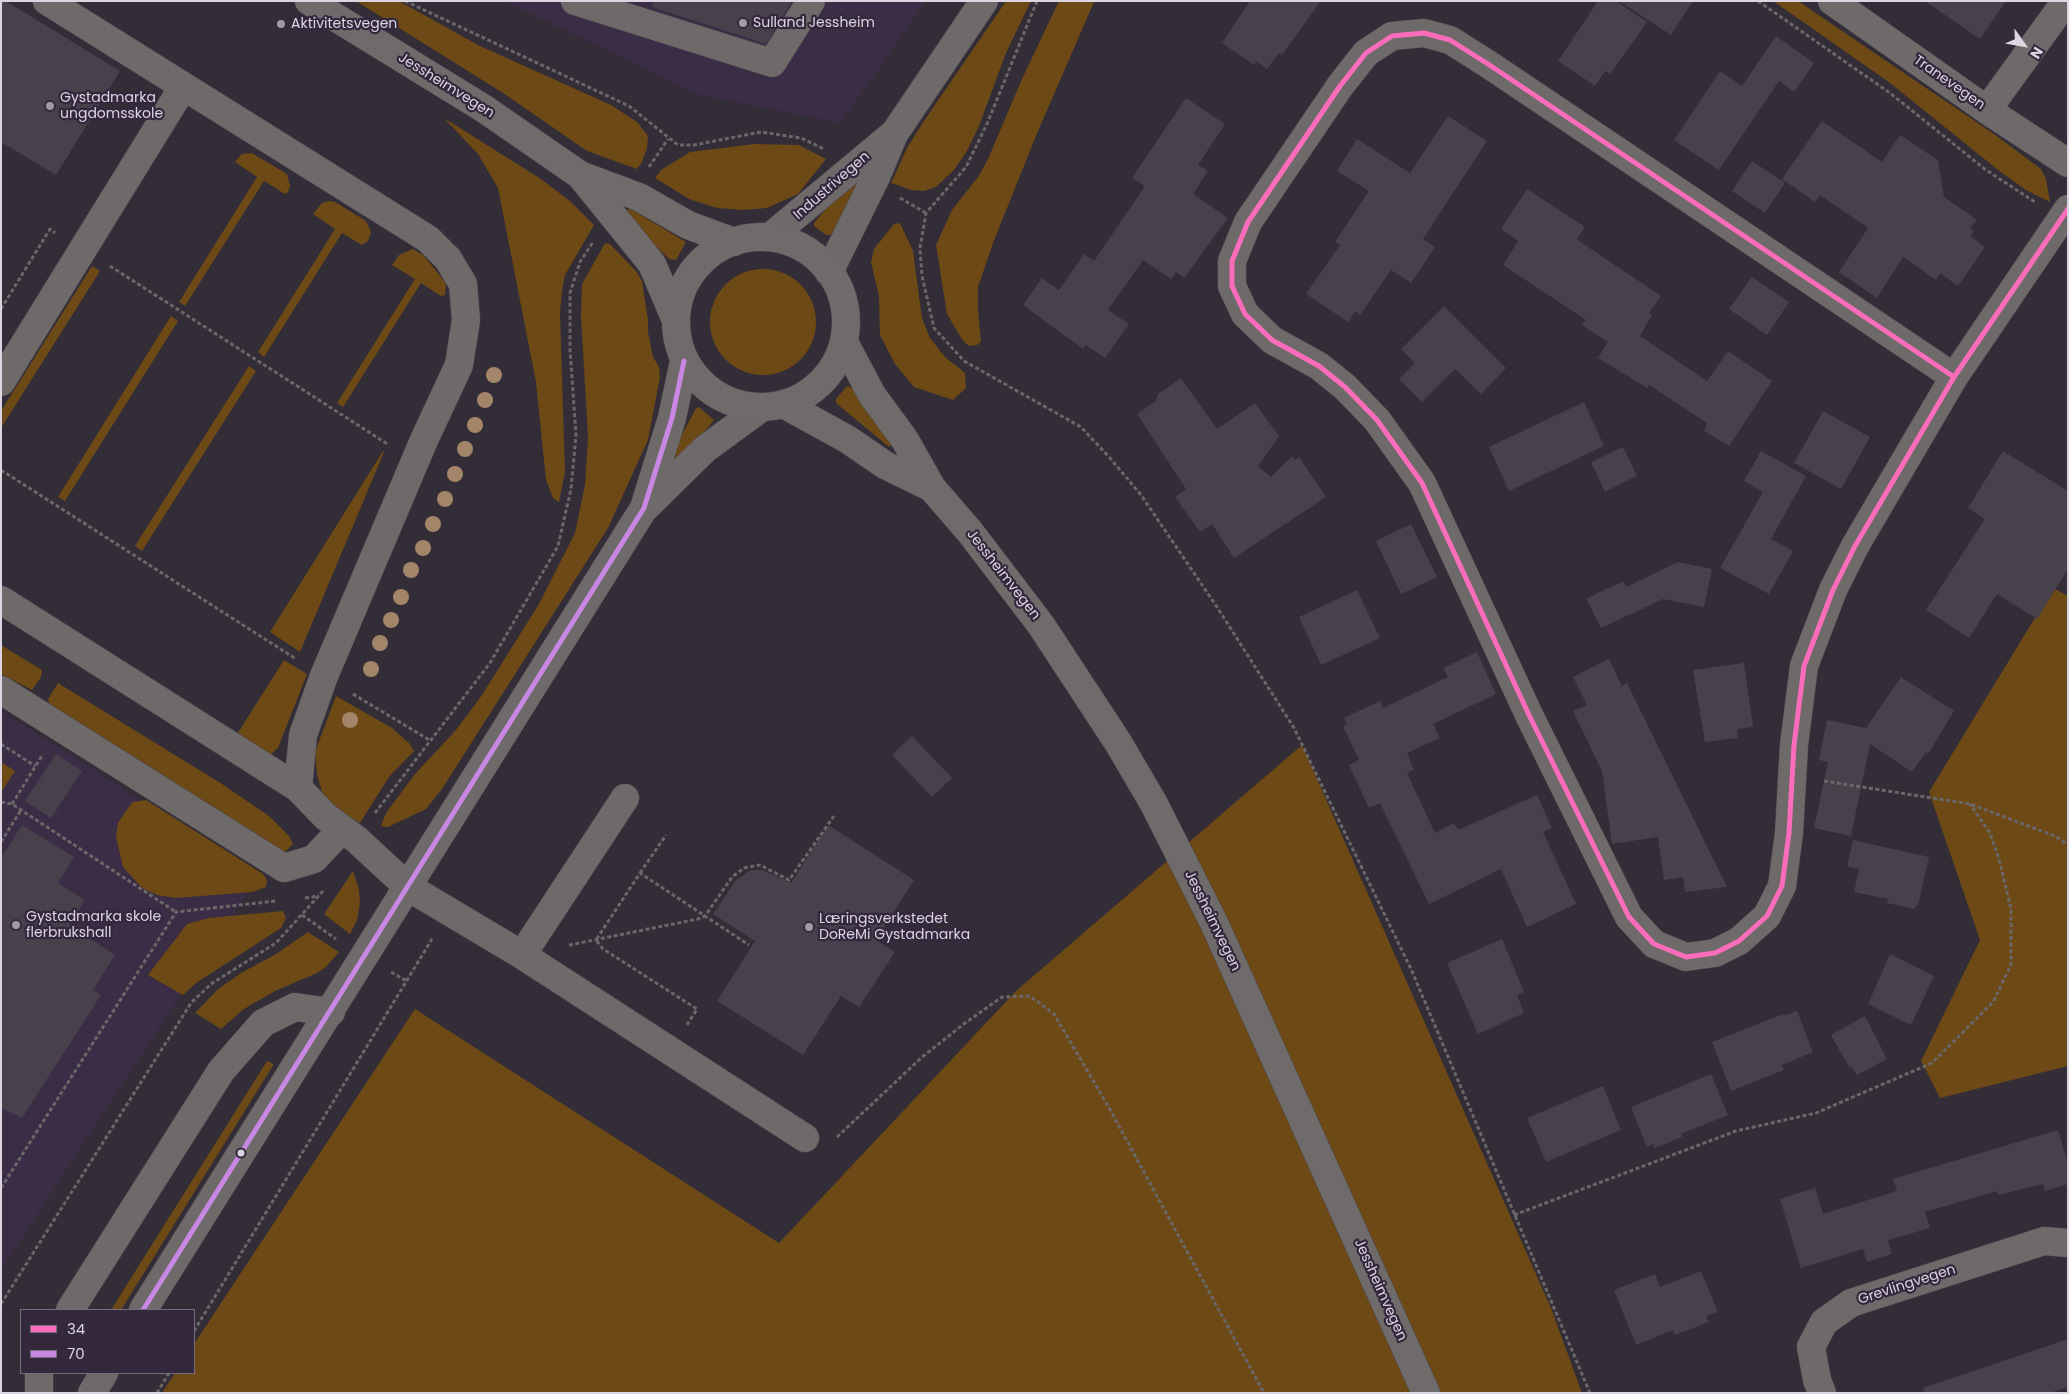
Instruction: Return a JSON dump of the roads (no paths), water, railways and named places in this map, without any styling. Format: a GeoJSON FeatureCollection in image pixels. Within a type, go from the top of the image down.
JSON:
{"type":"FeatureCollection","features":[{"type":"Feature","properties":{"kind":"main road","name":"Jessheimvegen"},"geometry":{"type":"LineString","coordinates":[[310,1],[483,108],[580,175],[639,197],[688,225],[734,242]]}},
{"type":"Feature","properties":{"kind":"main road","name":"Jessheimvegen"},"geometry":{"type":"LineString","coordinates":[[580,175],[652,264],[675,318]]}},
{"type":"Feature","properties":{"kind":"main road"},"geometry":{"type":"LineString","coordinates":[[758,237],[770,237],[784,240],[809,252],[829,272],[838,288],[844,305],[846,317],[844,342],[838,358],[823,380],[802,397],[773,406],[738,405],[716,395],[698,380],[684,360],[677,340],[675,318],[684,286],[693,271],[704,259],[734,242],[758,237]]}},
{"type":"Feature","properties":{"kind":"main road","name":"Jessheimvegen"},"geometry":{"type":"LineString","coordinates":[[844,342],[872,395],[905,440],[932,488],[970,532],[1042,625],[1114,736],[1154,804],[1214,923],[1426,1393]]}},
{"type":"Feature","properties":{"kind":"main road","name":"Jessheimvegen"},"geometry":{"type":"LineString","coordinates":[[773,406],[848,439],[885,466],[932,488]]}},
{"type":"Feature","properties":{"kind":"street"},"geometry":{"type":"LineString","coordinates":[[47,1],[428,238],[448,258],[462,284],[466,320],[459,365],[424,440],[324,676],[303,735],[298,788]]}},
{"type":"Feature","properties":{"kind":"street"},"geometry":{"type":"LineString","coordinates":[[575,1],[772,64],[811,1]]}},
{"type":"Feature","properties":{"kind":"street","name":"Industrivegen"},"geometry":{"type":"LineString","coordinates":[[829,272],[876,177],[894,134],[984,1]]}},
{"type":"Feature","properties":{"kind":"street","name":"Tranevegen"},"geometry":{"type":"LineString","coordinates":[[1832,1],[1987,110],[2068,163]]}},
{"type":"Feature","properties":{"kind":"street"},"geometry":{"type":"LineString","coordinates":[[1987,110],[2066,1]]}},
{"type":"Feature","properties":{"kind":"street"},"geometry":{"type":"LineString","coordinates":[[1954,377],[1488,64],[1450,40],[1424,32],[1392,36],[1366,53],[1340,86],[1248,222],[1232,261],[1232,286],[1245,314],[1272,340],[1319,366],[1345,387],[1377,420],[1422,483],[1529,715],[1609,880],[1629,917],[1654,944],[1686,957],[1715,952],[1739,941],[1766,916],[1782,886],[1789,833],[1792,776],[1804,666],[1834,590],[1855,546],[1954,377],[2064,214]]}},
{"type":"Feature","properties":{"kind":"street"},"geometry":{"type":"LineString","coordinates":[[1,382],[184,87]]}},
{"type":"Feature","properties":{"kind":"street","name":"Industrivegen"},"geometry":{"type":"LineString","coordinates":[[770,237],[894,134]]}},
{"type":"Feature","properties":{"kind":"street"},"geometry":{"type":"LineString","coordinates":[[644,508],[672,418],[684,360]]}},
{"type":"Feature","properties":{"kind":"street"},"geometry":{"type":"LineString","coordinates":[[144,1309],[331,1012],[644,508],[705,449],[773,406]]}},
{"type":"Feature","properties":{"kind":"street"},"geometry":{"type":"LineString","coordinates":[[1,600],[298,788],[326,817],[356,839],[408,887],[522,955],[806,1138]]}},
{"type":"Feature","properties":{"kind":"street"},"geometry":{"type":"LineString","coordinates":[[1,690],[284,868],[314,859],[342,829]]}},
{"type":"Feature","properties":{"kind":"street"},"geometry":{"type":"LineString","coordinates":[[522,955],[625,798]]}},
{"type":"Feature","properties":{"kind":"street"},"geometry":{"type":"LineString","coordinates":[[71,1309],[220,1071],[263,1023],[295,1007],[331,1012]]}},
{"type":"Feature","properties":{"kind":"street","name":"Grevlingvegen"},"geometry":{"type":"LineString","coordinates":[[1822,1393],[1817,1380],[1811,1347],[1824,1322],[1851,1303],[2044,1241],[2068,1243]]}},
{"type":"Feature","properties":{"kind":"street"},"geometry":{"type":"LineString","coordinates":[[39,1374],[39,1393]]}},
{"type":"Feature","properties":{"kind":"street"},"geometry":{"type":"LineString","coordinates":[[92,1393],[103,1374]]}},
{"type":"Feature","properties":{"kind":"place","name":"Sulland Jessheim"},"geometry":{"type":"Point","coordinates":[743,23]}},
{"type":"Feature","properties":{"kind":"place","name":"Aktivitetsvegen"},"geometry":{"type":"Point","coordinates":[281,24]}},
{"type":"Feature","properties":{"kind":"place","name":"Gystadmarka ungdomsskole"},"geometry":{"type":"Point","coordinates":[50,106]}},
{"type":"Feature","properties":{"kind":"place","name":"Gystadmarka skole flerbrukshall"},"geometry":{"type":"Point","coordinates":[16,925]}},
{"type":"Feature","properties":{"kind":"place","name":"Læringsverkstedet DoReMi Gystadmarka"},"geometry":{"type":"Point","coordinates":[809,927]}}]}
